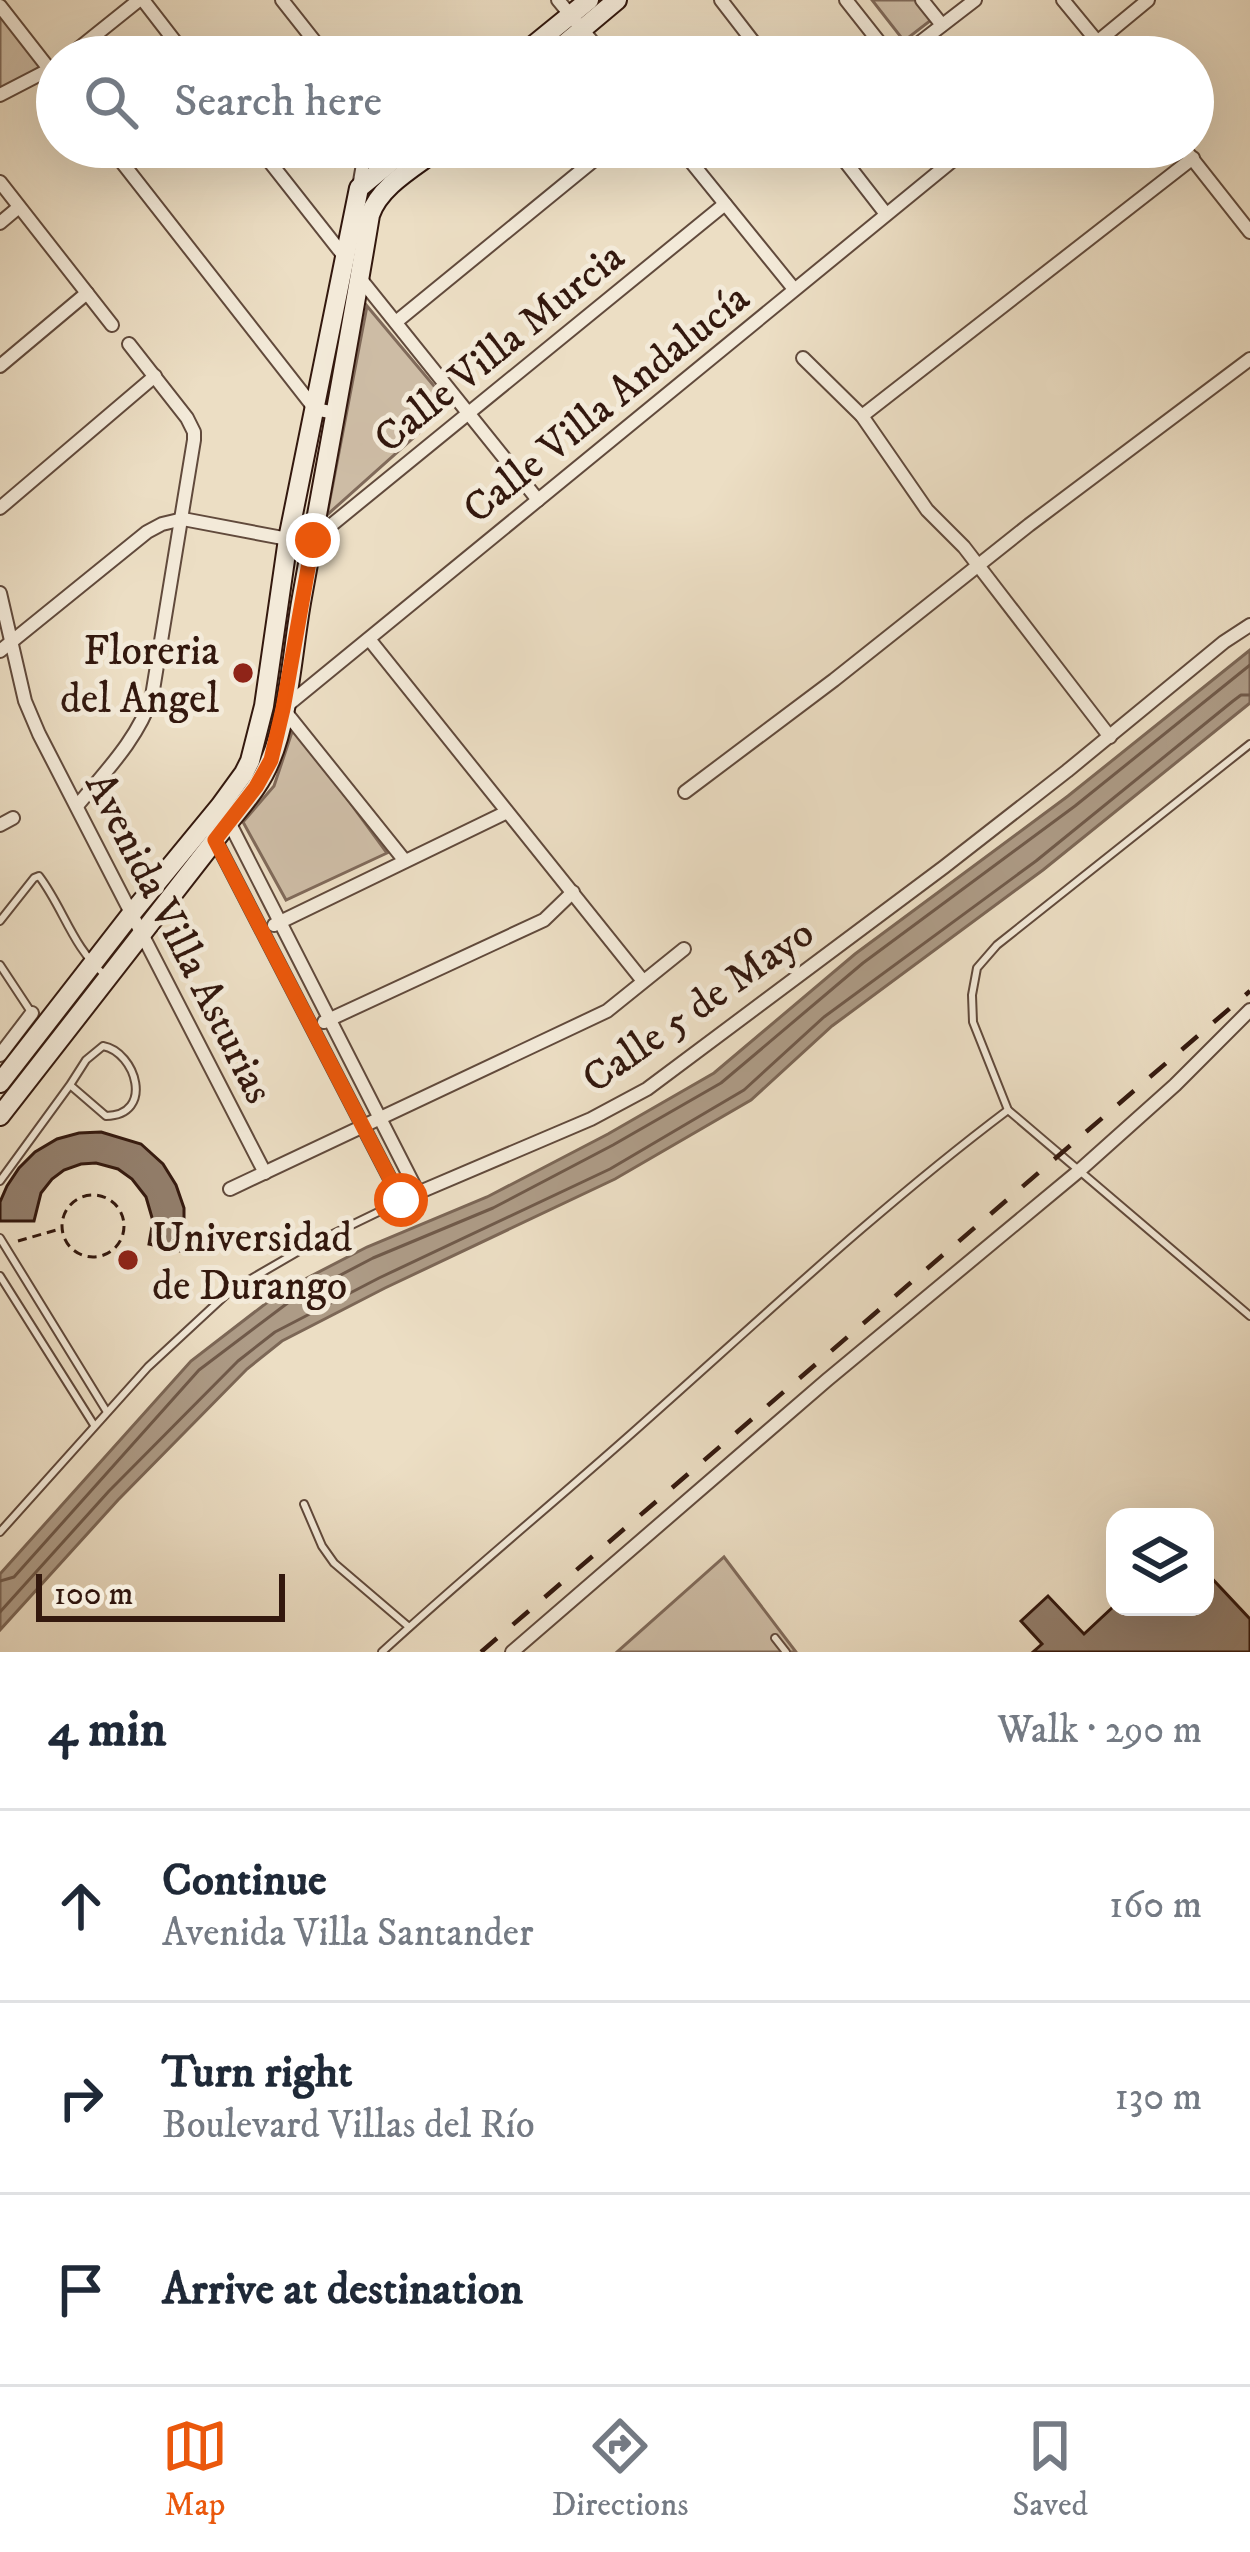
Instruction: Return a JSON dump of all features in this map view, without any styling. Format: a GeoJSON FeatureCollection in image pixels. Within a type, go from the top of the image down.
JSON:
{"type":"FeatureCollection","features":[{"type":"Feature","properties":{"kind":"street"},"geometry":{"type":"LineString","coordinates":[[95,36],[141,0],[170,36]]}},
{"type":"Feature","properties":{"kind":"street"},"geometry":{"type":"LineString","coordinates":[[282,0],[310,36]]}},
{"type":"Feature","properties":{"kind":"street"},"geometry":{"type":"LineString","coordinates":[[544,36],[589,0]]}},
{"type":"Feature","properties":{"kind":"street"},"geometry":{"type":"LineString","coordinates":[[570,15],[617,0]]}},
{"type":"Feature","properties":{"kind":"street"},"geometry":{"type":"LineString","coordinates":[[721,0],[749,36]]}},
{"type":"Feature","properties":{"kind":"street"},"geometry":{"type":"LineString","coordinates":[[846,0],[874,36]]}},
{"type":"Feature","properties":{"kind":"street"},"geometry":{"type":"LineString","coordinates":[[922,0],[942,26]]}},
{"type":"Feature","properties":{"kind":"street"},"geometry":{"type":"LineString","coordinates":[[929,36],[975,0]]}},
{"type":"Feature","properties":{"kind":"street"},"geometry":{"type":"LineString","coordinates":[[1063,0],[1093,36]]}},
{"type":"Feature","properties":{"kind":"street"},"geometry":{"type":"LineString","coordinates":[[1105,36],[1148,0]]}},
{"type":"Feature","properties":{"kind":"street"},"geometry":{"type":"LineString","coordinates":[[0,6],[36,49]]}},
{"type":"Feature","properties":{"kind":"street"},"geometry":{"type":"LineString","coordinates":[[0,95],[36,80]]}},
{"type":"Feature","properties":{"kind":"street"},"geometry":{"type":"LineString","coordinates":[[127,168],[325,411]]}},
{"type":"Feature","properties":{"kind":"street"},"geometry":{"type":"LineString","coordinates":[[274,168],[538,500]]}},
{"type":"Feature","properties":{"kind":"street"},"geometry":{"type":"LineString","coordinates":[[274,708],[313,540],[345,258],[362,168]]}},
{"type":"Feature","properties":{"kind":"street"},"geometry":{"type":"LineString","coordinates":[[358,188],[383,168]]}},
{"type":"Feature","properties":{"kind":"street"},"geometry":{"type":"LineString","coordinates":[[0,1116],[109,979],[211,831],[256,787],[271,760],[288,539],[360,278],[374,201],[415,168]]}},
{"type":"Feature","properties":{"kind":"street"},"geometry":{"type":"LineString","coordinates":[[396,322],[584,168]]}},
{"type":"Feature","properties":{"kind":"street"},"geometry":{"type":"LineString","coordinates":[[696,168],[794,289]]}},
{"type":"Feature","properties":{"kind":"street"},"geometry":{"type":"LineString","coordinates":[[850,168],[886,214]]}},
{"type":"Feature","properties":{"kind":"street","name":"Calle Villa Andalucía"},"geometry":{"type":"LineString","coordinates":[[274,708],[369,639],[943,168]]}},
{"type":"Feature","properties":{"kind":"street"},"geometry":{"type":"LineString","coordinates":[[862,416],[1169,168]]}},
{"type":"Feature","properties":{"kind":"street"},"geometry":{"type":"LineString","coordinates":[[1200,168],[1250,232]]}},
{"type":"Feature","properties":{"kind":"street"},"geometry":{"type":"LineString","coordinates":[[0,182],[112,325]]}},
{"type":"Feature","properties":{"kind":"street","name":"Calle Villa Murcia"},"geometry":{"type":"LineString","coordinates":[[313,540],[725,204]]}},
{"type":"Feature","properties":{"kind":"street"},"geometry":{"type":"LineString","coordinates":[[0,223],[19,206]]}},
{"type":"Feature","properties":{"kind":"street"},"geometry":{"type":"LineString","coordinates":[[0,366],[87,293]]}},
{"type":"Feature","properties":{"kind":"street"},"geometry":{"type":"LineString","coordinates":[[76,806],[144,720],[152,696],[194,432],[129,344]]}},
{"type":"Feature","properties":{"kind":"street"},"geometry":{"type":"LineString","coordinates":[[803,358],[862,416],[927,510],[964,547],[1110,737]]}},
{"type":"Feature","properties":{"kind":"street"},"geometry":{"type":"LineString","coordinates":[[685,792],[1250,359]]}},
{"type":"Feature","properties":{"kind":"street"},"geometry":{"type":"LineString","coordinates":[[0,508],[155,376]]}},
{"type":"Feature","properties":{"kind":"street"},"geometry":{"type":"LineString","coordinates":[[5,647],[162,524],[183,519],[313,540]]}},
{"type":"Feature","properties":{"kind":"street","name":"Avenida Villa Asturias"},"geometry":{"type":"LineString","coordinates":[[0,593],[5,647],[39,734],[265,1173]]}},
{"type":"Feature","properties":{"kind":"street","name":"Calle 5 de Mayo"},"geometry":{"type":"LineString","coordinates":[[401,1200],[591,1119],[647,1089],[944,867],[1250,625]]}},
{"type":"Feature","properties":{"kind":"street"},"geometry":{"type":"LineString","coordinates":[[369,639],[643,981]]}},
{"type":"Feature","properties":{"kind":"street"},"geometry":{"type":"LineString","coordinates":[[274,708],[405,861]]}},
{"type":"Feature","properties":{"kind":"street"},"geometry":{"type":"LineString","coordinates":[[262,930],[507,812]]}},
{"type":"Feature","properties":{"kind":"street"},"geometry":{"type":"LineString","coordinates":[[224,814],[417,1191]]}},
{"type":"Feature","properties":{"kind":"street"},"geometry":{"type":"LineString","coordinates":[[0,1055],[91,964],[131,913],[211,831]]}},
{"type":"Feature","properties":{"kind":"street"},"geometry":{"type":"LineString","coordinates":[[211,831],[401,1200]]}},
{"type":"Feature","properties":{"kind":"street"},"geometry":{"type":"LineString","coordinates":[[312,1028],[544,920],[573,892]]}},
{"type":"Feature","properties":{"kind":"street"},"geometry":{"type":"LineString","coordinates":[[230,1189],[607,1011],[684,949]]}},
{"type":"Feature","properties":{"kind":"street"},"geometry":{"type":"LineString","coordinates":[[512,1652],[1079,1170],[1250,1010]]}},
{"type":"Feature","properties":{"kind":"street"},"geometry":{"type":"LineString","coordinates":[[0,1083],[37,1021]]}},
{"type":"Feature","properties":{"kind":"lane"},"geometry":{"type":"LineString","coordinates":[[1250,744],[997,945],[977,968],[971,994],[973,1022],[1008,1110],[1250,1316]]}},
{"type":"Feature","properties":{"kind":"lane"},"geometry":{"type":"LineString","coordinates":[[0,921],[39,876],[73,938],[91,964],[109,979]]}},
{"type":"Feature","properties":{"kind":"lane"},"geometry":{"type":"LineString","coordinates":[[0,965],[37,1021]]}},
{"type":"Feature","properties":{"kind":"lane"},"geometry":{"type":"LineString","coordinates":[[0,1181],[86,1060],[103,1046],[120,1052],[137,1091],[135,1102],[126,1110],[106,1116],[70,1085]]}},
{"type":"Feature","properties":{"kind":"lane"},"geometry":{"type":"LineString","coordinates":[[382,1652],[844,1242],[1008,1110]]}},
{"type":"Feature","properties":{"kind":"lane","name":"Calle 5 de Mayo"},"geometry":{"type":"LineString","coordinates":[[0,1532],[162,1353],[230,1291],[401,1200]]}},
{"type":"Feature","properties":{"kind":"lane"},"geometry":{"type":"LineString","coordinates":[[2,1242],[107,1412]]}},
{"type":"Feature","properties":{"kind":"lane"},"geometry":{"type":"LineString","coordinates":[[0,1276],[95,1426]]}},
{"type":"Feature","properties":{"kind":"lane"},"geometry":{"type":"LineString","coordinates":[[304,1504],[334,1564],[409,1627]]}},
{"type":"Feature","properties":{"kind":"lane"},"geometry":{"type":"LineString","coordinates":[[775,1638],[786,1652]]}},
{"type":"Feature","properties":{"kind":"path"},"geometry":{"type":"LineString","coordinates":[[86,1196],[104,1197],[122,1216],[120,1241],[107,1254],[90,1257],[74,1251],[62,1228],[65,1211],[86,1196]]}},
{"type":"Feature","properties":{"kind":"path"},"geometry":{"type":"LineString","coordinates":[[2,1242],[62,1228]]}},
{"type":"Feature","properties":{"kind":"shaded area"},"geometry":{"type":"Polygon","coordinates":[[[872,0],[922,0],[935,17],[910,36],[900,36],[872,0]]]}},
{"type":"Feature","properties":{"kind":"shaded area"},"geometry":{"type":"Polygon","coordinates":[[[0,13],[36,59],[36,73],[0,92],[0,13]]]}},
{"type":"Feature","properties":{"kind":"shaded area"},"geometry":{"type":"Polygon","coordinates":[[[367,306],[450,405],[327,515],[367,306]]]}},
{"type":"Feature","properties":{"kind":"shaded area"},"geometry":{"type":"Polygon","coordinates":[[[294,726],[387,853],[286,900],[243,822],[274,786],[294,726]]]}},
{"type":"Feature","properties":{"kind":"shaded area"},"geometry":{"type":"Polygon","coordinates":[[[724,1557],[796,1652],[617,1652],[724,1557]]]}},
{"type":"Feature","properties":{"kind":"water"},"geometry":{"type":"Polygon","coordinates":[[[1250,650],[1250,703],[1043,870],[832,1026],[751,1100],[615,1179],[282,1341],[247,1369],[118,1500],[0,1630],[0,1574],[191,1361],[282,1291],[367,1247],[487,1197],[714,1073],[855,954],[1068,796],[1250,650]]]}},
{"type":"Feature","properties":{"kind":"building","name":"Universidad de Durango"},"geometry":{"type":"Polygon","coordinates":[[[101,1132],[141,1144],[163,1164],[184,1208],[180,1251],[149,1244],[153,1221],[146,1197],[118,1169],[96,1163],[64,1170],[52,1179],[41,1193],[34,1221],[0,1221],[0,1202],[7,1186],[35,1152],[57,1139],[101,1132]]]}},
{"type":"Feature","properties":{"kind":"building"},"geometry":{"type":"Polygon","coordinates":[[[1214,1581],[1250,1619],[1250,1652],[1033,1652],[1042,1644],[1021,1621],[1048,1596],[1084,1634],[1106,1614],[1214,1616],[1214,1581]]]}},
{"type":"Feature","properties":{"kind":"railway"},"geometry":{"type":"LineString","coordinates":[[481,1652],[1250,991]]}},
{"type":"Feature","properties":{"kind":"place","name":"Floreria del Angel"},"geometry":{"type":"Point","coordinates":[243,673]}},
{"type":"Feature","properties":{"kind":"place","name":"Universidad de Durango"},"geometry":{"type":"Point","coordinates":[128,1260]}},
{"type":"Feature","properties":{"kind":"route"},"geometry":{"type":"LineString","coordinates":[[313,540],[271,760],[215,840],[401,1200]]}}]}
